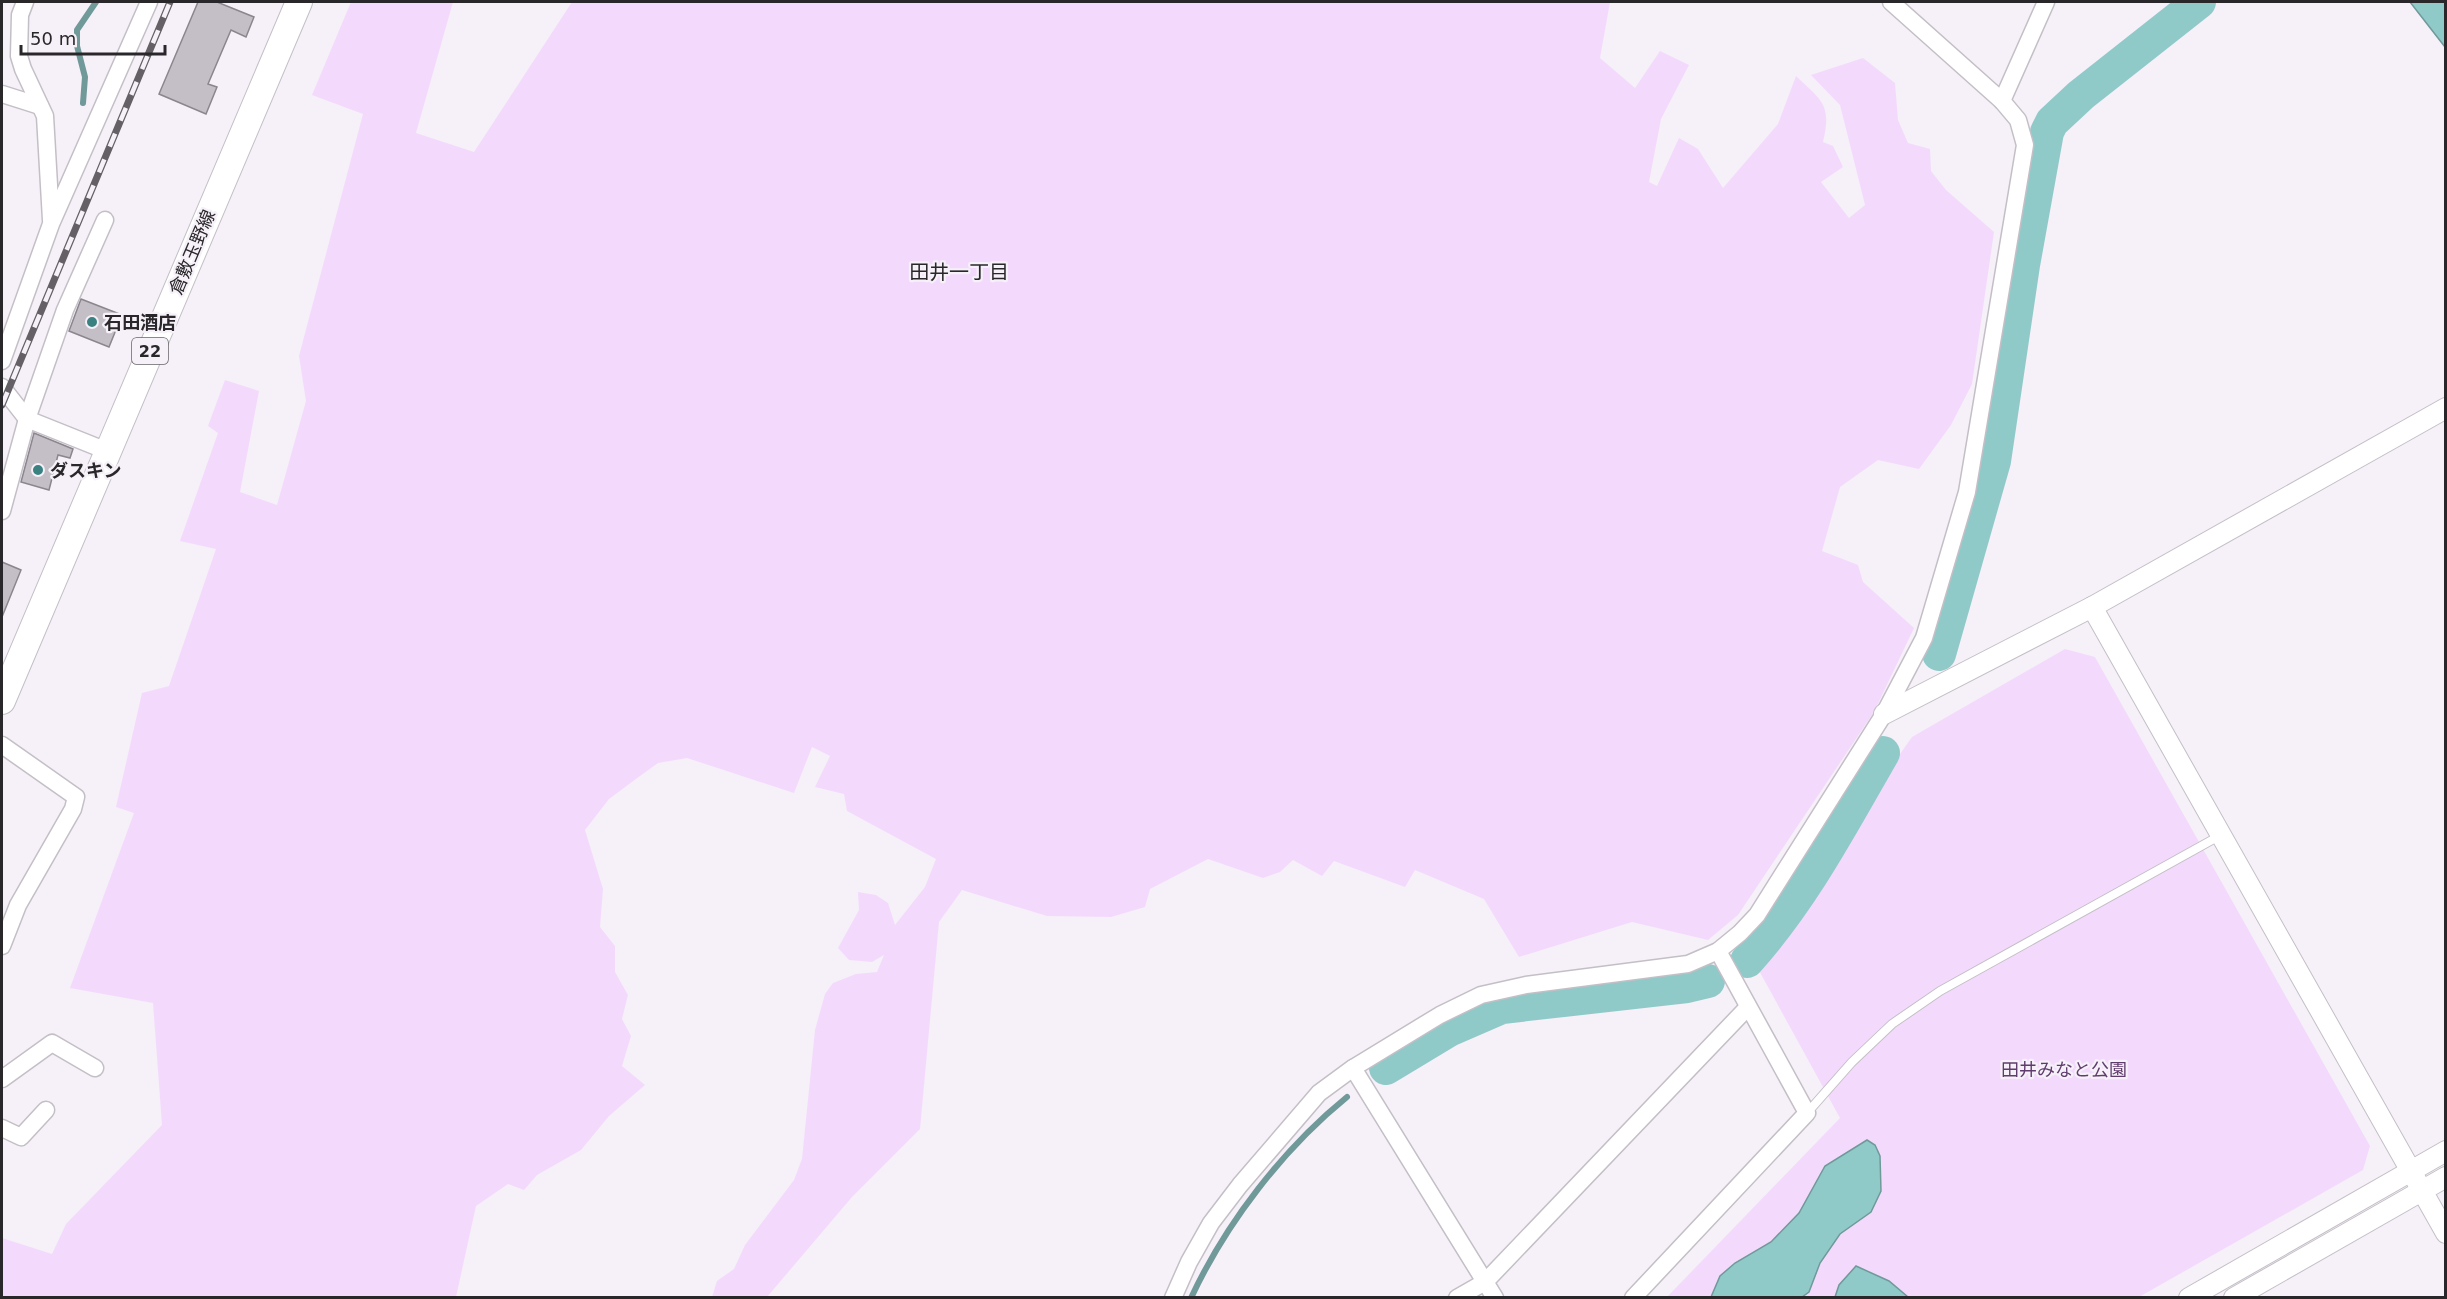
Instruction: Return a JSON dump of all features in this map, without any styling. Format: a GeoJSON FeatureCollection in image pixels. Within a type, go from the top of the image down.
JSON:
{"type":"FeatureCollection","features":[{"type":"Feature","properties":{"kind":"main road","name":"倉敷玉野線"},"geometry":{"type":"LineString","coordinates":[[2,701],[299,2]]}},
{"type":"Feature","properties":{"kind":"street"},"geometry":{"type":"LineString","coordinates":[[25,2],[20,15],[19,56],[45,116],[51,224]]}},
{"type":"Feature","properties":{"kind":"street"},"geometry":{"type":"LineString","coordinates":[[2,356],[51,224],[149,2]]}},
{"type":"Feature","properties":{"kind":"street"},"geometry":{"type":"LineString","coordinates":[[1173,1298],[1189,1262],[1211,1223],[1240,1185],[1319,1093],[1353,1068],[1440,1015],[1481,995],[1526,985],[1688,964],[1718,951],[1740,933],[1756,915],[1884,714],[1924,638],[1967,492],[2025,145],[2018,120],[2002,101],[1891,2]]}},
{"type":"Feature","properties":{"kind":"street"},"geometry":{"type":"LineString","coordinates":[[2002,101],[2046,2]]}},
{"type":"Feature","properties":{"kind":"street"},"geometry":{"type":"LineString","coordinates":[[2,94],[40,106]]}},
{"type":"Feature","properties":{"kind":"street"},"geometry":{"type":"LineString","coordinates":[[2,511],[27,419],[65,310],[105,220]]}},
{"type":"Feature","properties":{"kind":"street"},"geometry":{"type":"LineString","coordinates":[[2,387],[27,419],[107,451]]}},
{"type":"Feature","properties":{"kind":"street"},"geometry":{"type":"LineString","coordinates":[[1884,714],[2092,607],[2445,408]]}},
{"type":"Feature","properties":{"kind":"street"},"geometry":{"type":"LineString","coordinates":[[2092,607],[2445,1233]]}},
{"type":"Feature","properties":{"kind":"street"},"geometry":{"type":"LineString","coordinates":[[2,745],[76,797],[73,809],[18,905],[2,946]]}},
{"type":"Feature","properties":{"kind":"street"},"geometry":{"type":"LineString","coordinates":[[2,922],[18,905]]}},
{"type":"Feature","properties":{"kind":"street"},"geometry":{"type":"LineString","coordinates":[[1633,1298],[1807,1113],[1718,951]]}},
{"type":"Feature","properties":{"kind":"street"},"geometry":{"type":"LineString","coordinates":[[1457,1298],[1485,1282],[1748,1007]]}},
{"type":"Feature","properties":{"kind":"street"},"geometry":{"type":"LineString","coordinates":[[2,1079],[52,1043],[95,1068]]}},
{"type":"Feature","properties":{"kind":"street"},"geometry":{"type":"LineString","coordinates":[[1353,1068],[1495,1298]]}},
{"type":"Feature","properties":{"kind":"street"},"geometry":{"type":"LineString","coordinates":[[2,1128],[21,1137],[46,1110]]}},
{"type":"Feature","properties":{"kind":"street"},"geometry":{"type":"LineString","coordinates":[[2189,1298],[2445,1151]]}},
{"type":"Feature","properties":{"kind":"street"},"geometry":{"type":"LineString","coordinates":[[2234,1298],[2445,1177]]}},
{"type":"Feature","properties":{"kind":"lane"},"geometry":{"type":"LineString","coordinates":[[1807,1113],[1852,1062],[1892,1024],[1940,991],[2221,835]]}},
{"type":"Feature","properties":{"kind":"green space"},"geometry":{"type":"Polygon","coordinates":[[[351,2],[453,2],[416,133],[474,152],[572,2],[1610,2],[1600,58],[1635,88],[1660,51],[1689,65],[1661,119],[1649,182],[1657,186],[1679,138],[1698,149],[1723,188],[1778,124],[1796,76],[1823,104],[1826,119],[1823,142],[1833,146],[1843,167],[1821,182],[1849,218],[1865,205],[1840,105],[1811,75],[1863,58],[1895,83],[1898,120],[1908,143],[1930,149],[1931,171],[1946,190],[1994,232],[1972,384],[1951,425],[1919,469],[1878,460],[1840,487],[1822,551],[1858,565],[1863,582],[1914,628],[1874,712],[1738,915],[1708,940],[1632,922],[1519,957],[1484,899],[1415,870],[1405,887],[1334,861],[1322,876],[1293,860],[1280,872],[1263,878],[1208,859],[1150,889],[1145,907],[1111,917],[1047,916],[962,890],[939,922],[920,1129],[852,1197],[767,1297],[712,1297],[717,1281],[734,1269],[745,1245],[794,1180],[802,1159],[815,1030],[825,994],[833,983],[856,974],[877,972],[884,955],[872,962],[849,960],[838,948],[859,910],[858,892],[876,895],[888,903],[895,925],[925,887],[936,859],[847,811],[844,794],[815,787],[830,756],[812,747],[794,793],[687,758],[658,763],[609,799],[585,830],[603,889],[600,927],[615,946],[615,972],[628,995],[622,1019],[631,1036],[622,1066],[645,1085],[609,1116],[581,1150],[537,1175],[524,1190],[508,1184],[476,1206],[456,1297],[2,1297],[2,1238],[52,1254],[66,1224],[162,1125],[153,1003],[70,988],[134,813],[116,807],[142,693],[169,686],[216,549],[180,541],[218,433],[208,426],[225,380],[259,391],[240,492],[277,505],[306,401],[299,356],[363,114],[312,95],[351,2]]]}},
{"type":"Feature","properties":{"kind":"green space","name":"田井みなと公園"},"geometry":{"type":"Polygon","coordinates":[[[2065,649],[2095,657],[2370,1146],[2363,1170],[2139,1297],[1666,1298],[1840,1118],[1757,967],[1893,753],[1900,754],[1912,737],[2065,649]]]}},
{"type":"Feature","properties":{"kind":"water"},"geometry":{"type":"Polygon","coordinates":[[[2410,2],[2445,2],[2445,47],[2410,2]]]}},
{"type":"Feature","properties":{"kind":"water"},"geometry":{"type":"Polygon","coordinates":[[[1867,1140],[1875,1145],[1880,1156],[1881,1191],[1871,1212],[1840,1234],[1820,1263],[1809,1292],[1802,1297],[1711,1297],[1720,1276],[1735,1263],[1771,1242],[1799,1213],[1825,1166],[1867,1140]]]}},
{"type":"Feature","properties":{"kind":"water"},"geometry":{"type":"Polygon","coordinates":[[[1856,1266],[1889,1281],[1908,1297],[1835,1297],[1839,1285],[1856,1266]]]}},
{"type":"Feature","properties":{"kind":"building"},"geometry":{"type":"Polygon","coordinates":[[[198,2],[217,2],[254,17],[246,37],[231,30],[208,84],[217,87],[206,114],[159,94],[198,2]]]}},
{"type":"Feature","properties":{"kind":"building","name":"石田酒店"},"geometry":{"type":"Polygon","coordinates":[[[81,299],[122,315],[109,347],[69,331],[81,299]]]}},
{"type":"Feature","properties":{"kind":"building","name":"ダスキン"},"geometry":{"type":"Polygon","coordinates":[[[34,433],[73,449],[70,458],[58,455],[49,490],[21,482],[34,433]]]}},
{"type":"Feature","properties":{"kind":"building"},"geometry":{"type":"Polygon","coordinates":[[[2,562],[21,570],[2,617],[2,562]]]}},
{"type":"Feature","properties":{"kind":"waterway"},"geometry":{"type":"LineString","coordinates":[[83,103],[85,77],[77,46],[77,30],[96,2]]}},
{"type":"Feature","properties":{"kind":"waterway"},"geometry":{"type":"LineString","coordinates":[[1939,654],[1994,461],[2023,265],[2047,132],[2052,122],[2081,95],[2199,2]]}},
{"type":"Feature","properties":{"kind":"waterway"},"geometry":{"type":"LineString","coordinates":[[1747,961],[1804,887],[1883,753]]}},
{"type":"Feature","properties":{"kind":"waterway"},"geometry":{"type":"LineString","coordinates":[[1386,1068],[1449,1030],[1502,1007],[1687,986],[1708,981]]}},
{"type":"Feature","properties":{"kind":"waterway"},"geometry":{"type":"LineString","coordinates":[[1191,1298],[1221,1242],[1258,1189],[1323,1117],[1347,1097]]}},
{"type":"Feature","properties":{"kind":"railway"},"geometry":{"type":"LineString","coordinates":[[2,405],[170,2]]}},
{"type":"Feature","properties":{"kind":"place","name":"石田酒店"},"geometry":{"type":"Point","coordinates":[92,322]}},
{"type":"Feature","properties":{"kind":"place","name":"ダスキン"},"geometry":{"type":"Point","coordinates":[38,470]}},
{"type":"Feature","properties":{"kind":"district","name":"田井一丁目"},"geometry":{"type":"Point","coordinates":[959,272]}}]}
